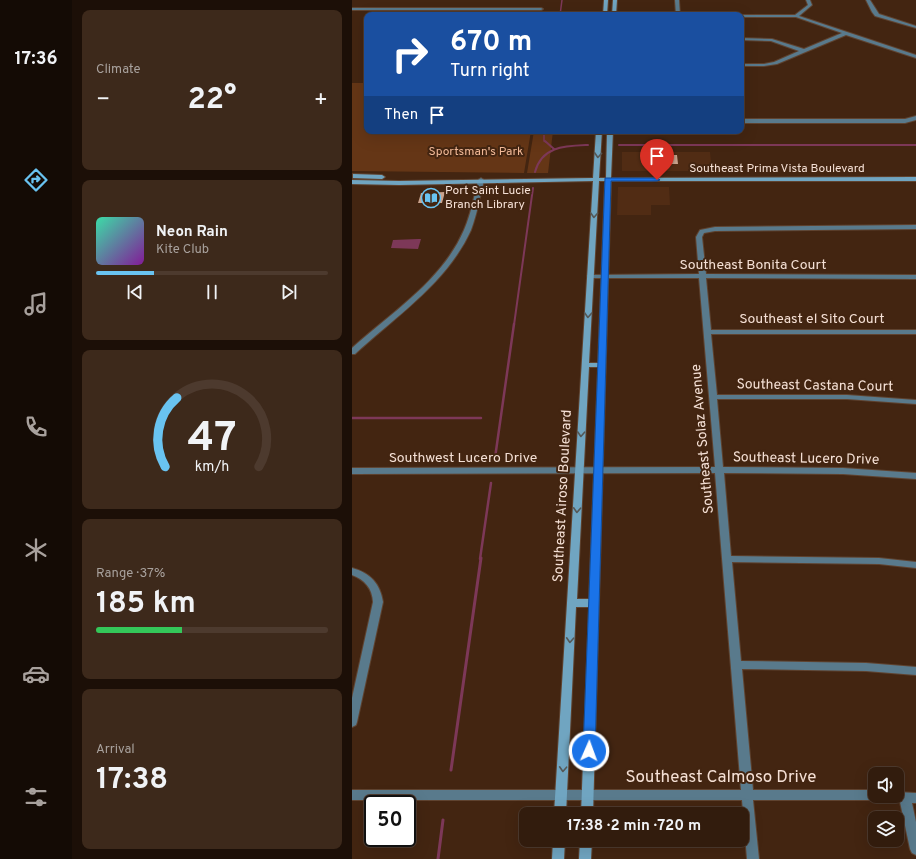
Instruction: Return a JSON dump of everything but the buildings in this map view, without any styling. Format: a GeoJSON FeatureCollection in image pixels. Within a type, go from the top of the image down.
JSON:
{"type":"FeatureCollection","features":[{"type":"Feature","properties":{"kind":"main road"},"geometry":{"type":"LineString","coordinates":[[605,12],[606,0]]}},
{"type":"Feature","properties":{"kind":"main road"},"geometry":{"type":"LineString","coordinates":[[614,12],[615,0]]}},
{"type":"Feature","properties":{"kind":"main road","name":"Southeast Airoso Boulevard"},"geometry":{"type":"LineString","coordinates":[[561,807],[599,134]]}},
{"type":"Feature","properties":{"kind":"main road"},"geometry":{"type":"LineString","coordinates":[[587,807],[610,134]]}},
{"type":"Feature","properties":{"kind":"main road"},"geometry":{"type":"LineString","coordinates":[[352,176],[470,180]]}},
{"type":"Feature","properties":{"kind":"main road","name":"Southeast Prima Vista Boulevard"},"geometry":{"type":"LineString","coordinates":[[470,180],[916,179]]}},
{"type":"Feature","properties":{"kind":"main road"},"geometry":{"type":"LineString","coordinates":[[352,182],[438,182],[470,180]]}},
{"type":"Feature","properties":{"kind":"main road"},"geometry":{"type":"LineString","coordinates":[[585,365],[602,365]]}},
{"type":"Feature","properties":{"kind":"main road"},"geometry":{"type":"LineString","coordinates":[[572,603],[594,603]]}},
{"type":"Feature","properties":{"kind":"main road"},"geometry":{"type":"LineString","coordinates":[[558,859],[559,847]]}},
{"type":"Feature","properties":{"kind":"main road"},"geometry":{"type":"LineString","coordinates":[[585,859],[586,847]]}},
{"type":"Feature","properties":{"kind":"street"},"geometry":{"type":"LineString","coordinates":[[676,0],[678,12]]}},
{"type":"Feature","properties":{"kind":"street"},"geometry":{"type":"LineString","coordinates":[[796,16],[810,5],[808,0]]}},
{"type":"Feature","properties":{"kind":"street"},"geometry":{"type":"LineString","coordinates":[[868,0],[877,15],[916,27]]}},
{"type":"Feature","properties":{"kind":"street"},"geometry":{"type":"LineString","coordinates":[[352,9],[541,9]]}},
{"type":"Feature","properties":{"kind":"street"},"geometry":{"type":"LineString","coordinates":[[744,16],[796,16],[916,58]]}},
{"type":"Feature","properties":{"kind":"street"},"geometry":{"type":"LineString","coordinates":[[744,65],[772,64],[844,34]]}},
{"type":"Feature","properties":{"kind":"street"},"geometry":{"type":"LineString","coordinates":[[744,39],[772,40],[804,51]]}},
{"type":"Feature","properties":{"kind":"street"},"geometry":{"type":"LineString","coordinates":[[744,121],[905,121],[916,118]]}},
{"type":"Feature","properties":{"kind":"street"},"geometry":{"type":"LineString","coordinates":[[352,352],[370,335],[420,294],[447,264],[468,230],[481,180]]}},
{"type":"Feature","properties":{"kind":"street","name":"Southeast Solaz Avenue"},"geometry":{"type":"LineString","coordinates":[[753,859],[699,237],[702,232],[715,228],[916,227]]}},
{"type":"Feature","properties":{"kind":"street","name":"Southeast Bonita Court"},"geometry":{"type":"LineString","coordinates":[[590,276],[916,277]]}},
{"type":"Feature","properties":{"kind":"street","name":"Southeast el Sito Court"},"geometry":{"type":"LineString","coordinates":[[707,332],[916,332]]}},
{"type":"Feature","properties":{"kind":"street","name":"Southeast Castana Court"},"geometry":{"type":"LineString","coordinates":[[712,397],[847,397],[916,402]]}},
{"type":"Feature","properties":{"kind":"street","name":"Southwest Lucero Drive"},"geometry":{"type":"LineString","coordinates":[[352,471],[598,471]]}},
{"type":"Feature","properties":{"kind":"street","name":"Southeast Lucero Drive"},"geometry":{"type":"LineString","coordinates":[[598,471],[843,471],[916,476]]}},
{"type":"Feature","properties":{"kind":"street"},"geometry":{"type":"LineString","coordinates":[[726,559],[879,561],[916,565]]}},
{"type":"Feature","properties":{"kind":"street"},"geometry":{"type":"LineString","coordinates":[[352,571],[366,577],[373,584],[378,595],[377,610],[352,722]]}},
{"type":"Feature","properties":{"kind":"street"},"geometry":{"type":"LineString","coordinates":[[737,664],[866,667],[916,671]]}},
{"type":"Feature","properties":{"kind":"street","name":"Southeast Calmoso Drive"},"geometry":{"type":"LineString","coordinates":[[352,795],[868,795]]}},
{"type":"Feature","properties":{"kind":"street"},"geometry":{"type":"LineString","coordinates":[[911,798],[916,848]]}},
{"type":"Feature","properties":{"kind":"shaded area"},"geometry":{"type":"Polygon","coordinates":[[[622,152],[710,152],[712,171],[622,171],[622,152]]]}},
{"type":"Feature","properties":{"kind":"shaded area"},"geometry":{"type":"Polygon","coordinates":[[[618,187],[669,187],[670,205],[651,205],[651,215],[617,215],[618,187]]]}},
{"type":"Feature","properties":{"kind":"shaded area"},"geometry":{"type":"Polygon","coordinates":[[[421,239],[418,249],[391,248],[393,240],[421,239]]]}},
{"type":"Feature","properties":{"kind":"green space","name":"Sportsman's Park"},"geometry":{"type":"Polygon","coordinates":[[[352,83],[364,83],[364,134],[530,134],[524,173],[352,171],[352,83]]]}},
{"type":"Feature","properties":{"kind":"green space"},"geometry":{"type":"Polygon","coordinates":[[[534,134],[553,134],[548,173],[527,173],[534,134]]]}},
{"type":"Feature","properties":{"kind":"waterway"},"geometry":{"type":"LineString","coordinates":[[560,12],[562,0]]}},
{"type":"Feature","properties":{"kind":"waterway"},"geometry":{"type":"LineString","coordinates":[[544,134],[544,141],[546,142]]}},
{"type":"Feature","properties":{"kind":"waterway"},"geometry":{"type":"LineString","coordinates":[[545,141],[554,149]]}},
{"type":"Feature","properties":{"kind":"waterway"},"geometry":{"type":"LineString","coordinates":[[535,172],[538,163],[549,152],[563,147],[588,145]]}},
{"type":"Feature","properties":{"kind":"waterway"},"geometry":{"type":"LineString","coordinates":[[619,145],[916,145]]}},
{"type":"Feature","properties":{"kind":"waterway"},"geometry":{"type":"LineString","coordinates":[[514,325],[533,188]]}},
{"type":"Feature","properties":{"kind":"waterway"},"geometry":{"type":"LineString","coordinates":[[495,458],[514,324]]}},
{"type":"Feature","properties":{"kind":"waterway"},"geometry":{"type":"LineString","coordinates":[[352,418],[481,418]]}},
{"type":"Feature","properties":{"kind":"waterway"},"geometry":{"type":"LineString","coordinates":[[480,559],[491,483]]}},
{"type":"Feature","properties":{"kind":"waterway"},"geometry":{"type":"LineString","coordinates":[[451,770],[481,558]]}},
{"type":"Feature","properties":{"kind":"waterway"},"geometry":{"type":"LineString","coordinates":[[438,859],[443,820]]}},
{"type":"Feature","properties":{"kind":"place","name":"Port Saint Lucie Branch Library"},"geometry":{"type":"Point","coordinates":[431,198]}},
{"type":"Feature","properties":{"kind":"route"},"geometry":{"type":"LineString","coordinates":[[589,751],[608,179],[657,180]]}}]}
